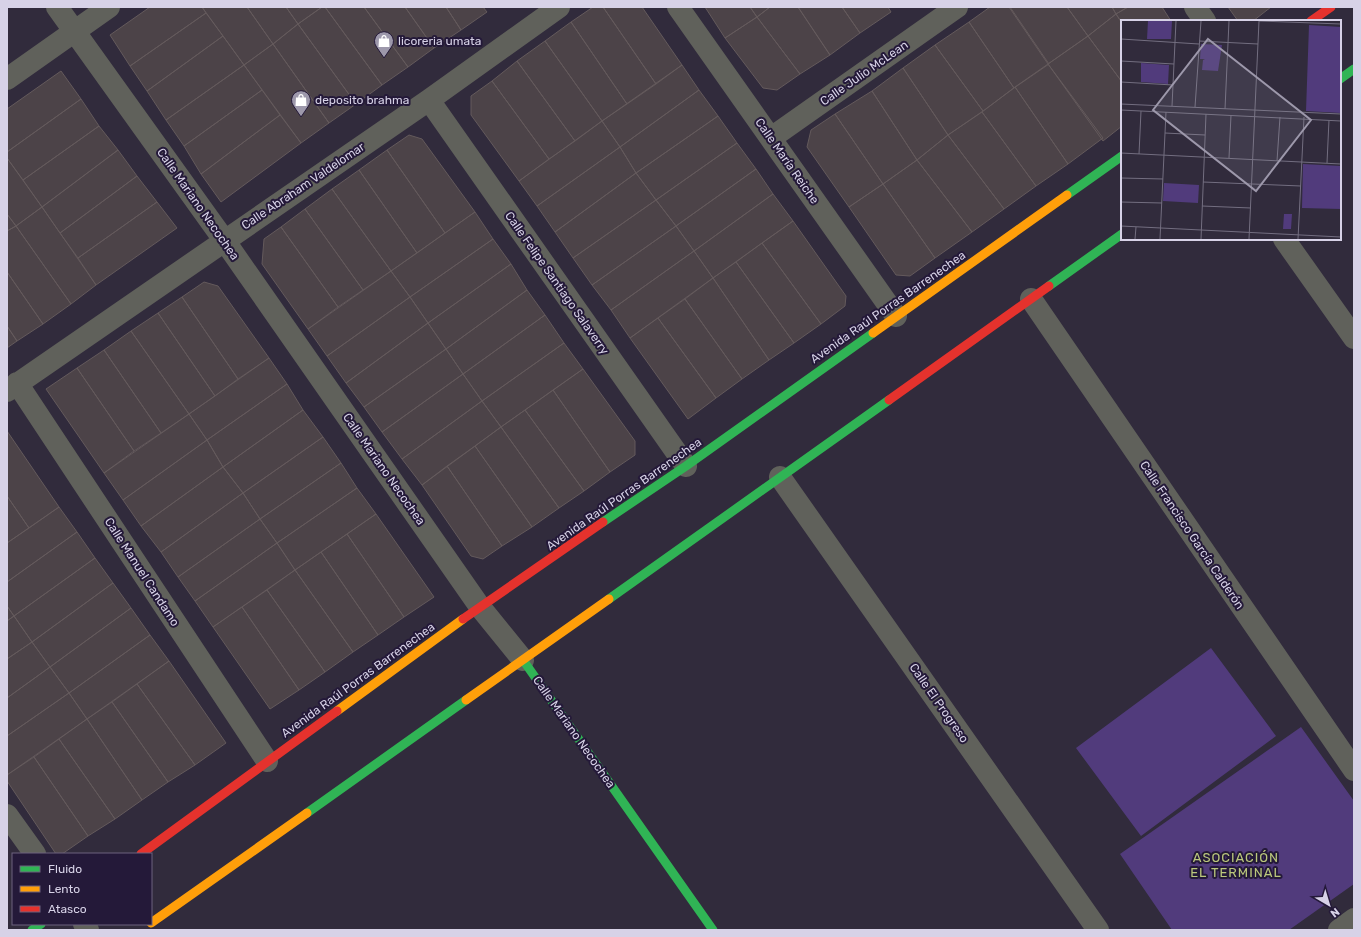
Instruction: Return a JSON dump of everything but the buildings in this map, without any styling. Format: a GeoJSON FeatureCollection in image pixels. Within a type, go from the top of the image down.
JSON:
{"type":"FeatureCollection","features":[{"type":"Feature","properties":{"kind":"street","name":"Calle Mariano Necochea"},"geometry":{"type":"LineString","coordinates":[[57,7],[224,240],[480,607],[523,660],[713,930]]}},
{"type":"Feature","properties":{"kind":"street"},"geometry":{"type":"LineString","coordinates":[[7,79],[109,7]]}},
{"type":"Feature","properties":{"kind":"street","name":"Calle Abraham Valdelomar"},"geometry":{"type":"LineString","coordinates":[[12,387],[429,100],[559,7]]}},
{"type":"Feature","properties":{"kind":"street","name":"Calle María Reiche"},"geometry":{"type":"LineString","coordinates":[[678,7],[896,316]]}},
{"type":"Feature","properties":{"kind":"street","name":"Calle Julio McLean"},"geometry":{"type":"LineString","coordinates":[[771,138],[957,7]]}},
{"type":"Feature","properties":{"kind":"street"},"geometry":{"type":"LineString","coordinates":[[1195,7],[1204,20]]}},
{"type":"Feature","properties":{"kind":"street"},"geometry":{"type":"LineString","coordinates":[[1312,20],[1330,7]]}},
{"type":"Feature","properties":{"kind":"street"},"geometry":{"type":"LineString","coordinates":[[1341,78],[1354,69]]}},
{"type":"Feature","properties":{"kind":"street","name":"Calle Felipe Santiago Salaverry"},"geometry":{"type":"LineString","coordinates":[[429,100],[686,466]]}},
{"type":"Feature","properties":{"kind":"street","name":"Avenida Raúl Porras Barrenechea"},"geometry":{"type":"LineString","coordinates":[[142,853],[480,607],[686,466],[1121,157]]}},
{"type":"Feature","properties":{"kind":"street"},"geometry":{"type":"LineString","coordinates":[[152,922],[1121,235]]}},
{"type":"Feature","properties":{"kind":"street"},"geometry":{"type":"LineString","coordinates":[[1285,240],[1354,338]]}},
{"type":"Feature","properties":{"kind":"street","name":"Calle Francisco García Calderón"},"geometry":{"type":"LineString","coordinates":[[1031,299],[1354,770]]}},
{"type":"Feature","properties":{"kind":"street","name":"Calle Manuel Candamo"},"geometry":{"type":"LineString","coordinates":[[12,387],[267,761]]}},
{"type":"Feature","properties":{"kind":"street","name":"Calle El Progreso"},"geometry":{"type":"LineString","coordinates":[[780,477],[1098,930]]}},
{"type":"Feature","properties":{"kind":"street"},"geometry":{"type":"LineString","coordinates":[[7,814],[34,853]]}},
{"type":"Feature","properties":{"kind":"street"},"geometry":{"type":"LineString","coordinates":[[1339,930],[1354,919]]}},
{"type":"Feature","properties":{"kind":"shaded area"},"geometry":{"type":"Polygon","coordinates":[[[1211,648],[1276,736],[1141,836],[1076,748],[1211,648]]]}},
{"type":"Feature","properties":{"kind":"shaded area"},"geometry":{"type":"Polygon","coordinates":[[[1301,727],[1354,801],[1354,884],[1289,930],[1172,930],[1120,854],[1301,727]]]}},
{"type":"Feature","properties":{"kind":"traffic: fast"},"geometry":{"type":"LineString","coordinates":[[1341,78],[1354,69]]}},
{"type":"Feature","properties":{"kind":"traffic: fast"},"geometry":{"type":"LineString","coordinates":[[1067,195],[1121,157]]}},
{"type":"Feature","properties":{"kind":"traffic: fast"},"geometry":{"type":"LineString","coordinates":[[1049,286],[1121,235]]}},
{"type":"Feature","properties":{"kind":"traffic: fast"},"geometry":{"type":"LineString","coordinates":[[603,522],[686,466],[873,333]]}},
{"type":"Feature","properties":{"kind":"traffic: fast"},"geometry":{"type":"LineString","coordinates":[[609,599],[889,400]]}},
{"type":"Feature","properties":{"kind":"traffic: fast"},"geometry":{"type":"LineString","coordinates":[[523,660],[713,930]]}},
{"type":"Feature","properties":{"kind":"traffic: fast"},"geometry":{"type":"LineString","coordinates":[[307,813],[466,700]]}},
{"type":"Feature","properties":{"kind":"traffic: fast"},"geometry":{"type":"LineString","coordinates":[[32,930],[40,925]]}},
{"type":"Feature","properties":{"kind":"traffic: slow"},"geometry":{"type":"LineString","coordinates":[[873,333],[1067,195]]}},
{"type":"Feature","properties":{"kind":"traffic: slow"},"geometry":{"type":"LineString","coordinates":[[466,700],[609,599]]}},
{"type":"Feature","properties":{"kind":"traffic: slow"},"geometry":{"type":"LineString","coordinates":[[337,711],[463,619]]}},
{"type":"Feature","properties":{"kind":"traffic: slow"},"geometry":{"type":"LineString","coordinates":[[152,922],[307,813]]}},
{"type":"Feature","properties":{"kind":"traffic: jam"},"geometry":{"type":"LineString","coordinates":[[1312,20],[1331,7]]}},
{"type":"Feature","properties":{"kind":"traffic: jam"},"geometry":{"type":"LineString","coordinates":[[889,400],[1049,286]]}},
{"type":"Feature","properties":{"kind":"traffic: jam"},"geometry":{"type":"LineString","coordinates":[[463,619],[603,522]]}},
{"type":"Feature","properties":{"kind":"traffic: jam"},"geometry":{"type":"LineString","coordinates":[[142,853],[337,711]]}},
{"type":"Feature","properties":{"kind":"place","name":"licoreria umata"},"geometry":{"type":"Point","coordinates":[384,58]}},
{"type":"Feature","properties":{"kind":"place","name":"deposito brahma"},"geometry":{"type":"Point","coordinates":[301,117]}},
{"type":"Feature","properties":{"kind":"district","name":"ASOCIACIÓN EL TERMINAL"},"geometry":{"type":"Point","coordinates":[1236,864]}}]}
